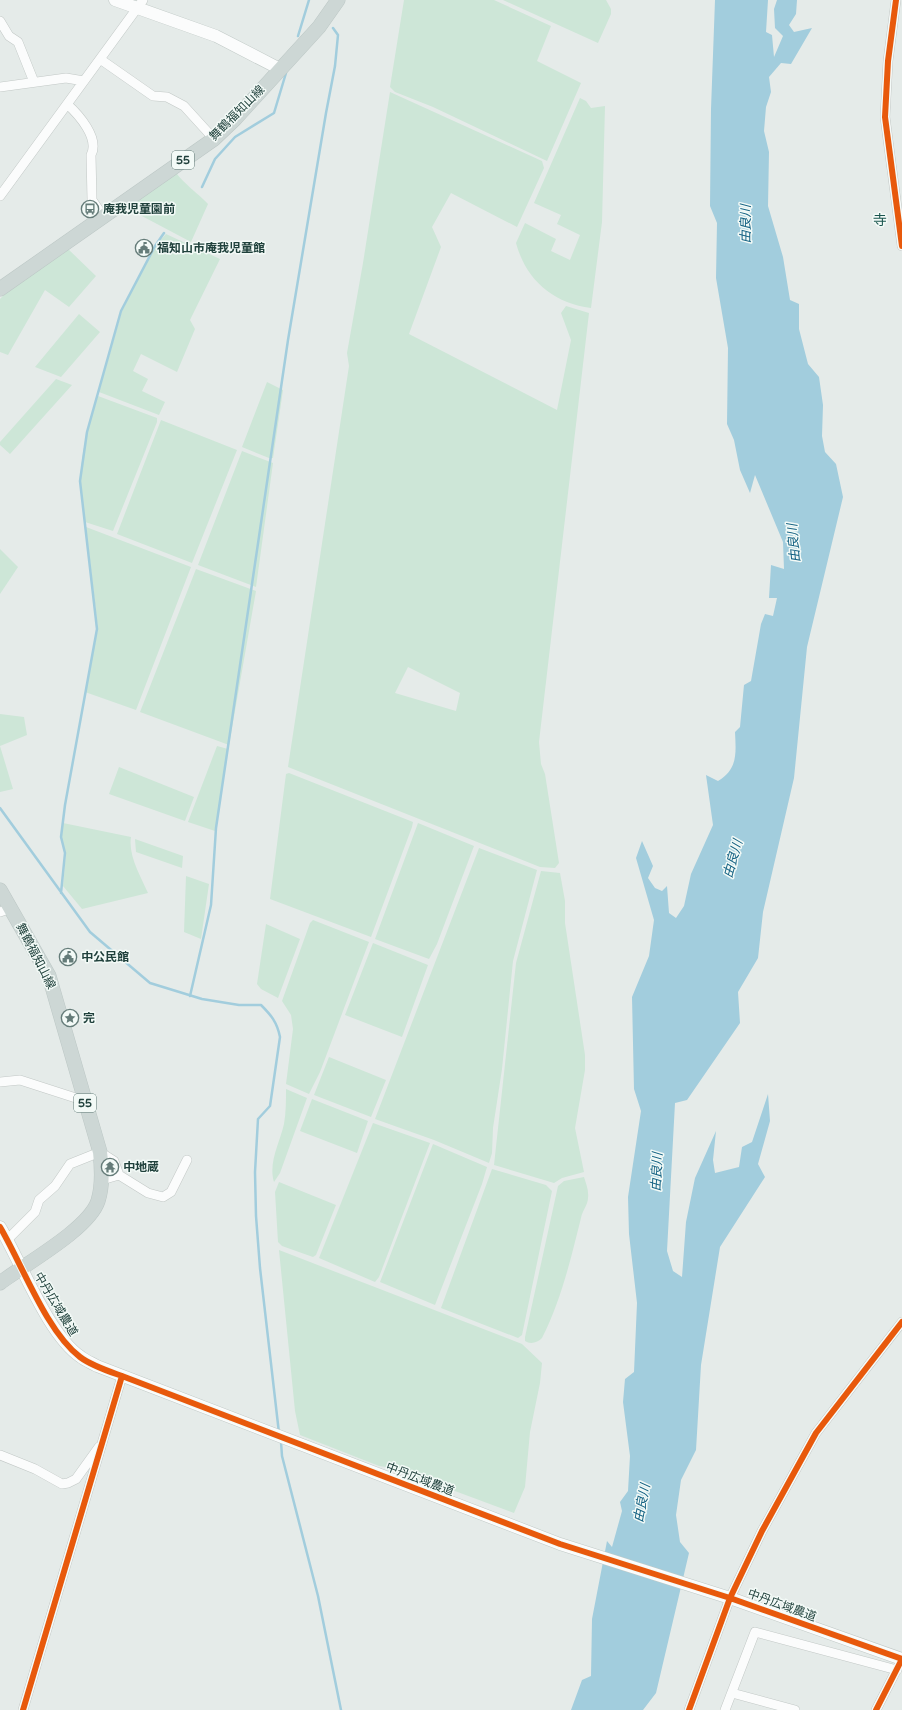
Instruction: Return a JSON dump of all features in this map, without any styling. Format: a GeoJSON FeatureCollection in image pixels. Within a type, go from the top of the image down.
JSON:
{"type":"FeatureCollection","features":[{"type":"Feature","properties":{"kind":"main road","name":"舞鶴福知山線"},"geometry":{"type":"LineString","coordinates":[[0,289],[214,139],[235,119],[319,27],[338,0]]}},
{"type":"Feature","properties":{"kind":"main road","name":"舞鶴福知山線"},"geometry":{"type":"LineString","coordinates":[[0,890],[5,910],[49,976],[100,1152],[102,1180],[98,1203],[90,1216],[78,1228],[0,1283]]}},
{"type":"Feature","properties":{"kind":"street"},"geometry":{"type":"LineString","coordinates":[[115,0],[140,4],[216,36],[280,69]]}},
{"type":"Feature","properties":{"kind":"street"},"geometry":{"type":"LineString","coordinates":[[896,0],[888,61],[885,117],[902,246]]}},
{"type":"Feature","properties":{"kind":"street"},"geometry":{"type":"LineString","coordinates":[[0,196],[140,4]]}},
{"type":"Feature","properties":{"kind":"street"},"geometry":{"type":"LineString","coordinates":[[0,21],[9,36],[18,42],[34,82]]}},
{"type":"Feature","properties":{"kind":"street"},"geometry":{"type":"LineString","coordinates":[[100,59],[153,96],[167,97],[184,106],[214,139]]}},
{"type":"Feature","properties":{"kind":"street"},"geometry":{"type":"LineString","coordinates":[[0,87],[66,78],[84,81]]}},
{"type":"Feature","properties":{"kind":"street"},"geometry":{"type":"LineString","coordinates":[[67,104],[85,126],[93,142],[93,150],[91,155],[92,200],[103,216]]}},
{"type":"Feature","properties":{"kind":"street"},"geometry":{"type":"LineString","coordinates":[[0,1082],[20,1080],[84,1101]]}},
{"type":"Feature","properties":{"kind":"street"},"geometry":{"type":"LineString","coordinates":[[8,1240],[35,1212],[39,1200],[55,1186],[70,1164],[100,1152],[114,1161],[119,1175],[148,1193],[163,1196],[171,1192],[187,1160]]}},
{"type":"Feature","properties":{"kind":"street"},"geometry":{"type":"LineString","coordinates":[[102,1180],[119,1175]]}},
{"type":"Feature","properties":{"kind":"street","name":"中丹広域農道"},"geometry":{"type":"LineString","coordinates":[[0,1227],[52,1323],[66,1344],[80,1357],[125,1377],[560,1544],[730,1598],[893,1657],[902,1658]]}},
{"type":"Feature","properties":{"kind":"street"},"geometry":{"type":"LineString","coordinates":[[689,1710],[730,1598],[762,1530],[816,1433],[902,1322]]}},
{"type":"Feature","properties":{"kind":"street"},"geometry":{"type":"LineString","coordinates":[[23,1710],[103,1442],[125,1377]]}},
{"type":"Feature","properties":{"kind":"street"},"geometry":{"type":"LineString","coordinates":[[0,1455],[35,1469],[62,1484],[68,1483],[76,1478],[103,1442]]}},
{"type":"Feature","properties":{"kind":"street"},"geometry":{"type":"LineString","coordinates":[[725,1710],[755,1632],[896,1670]]}},
{"type":"Feature","properties":{"kind":"street"},"geometry":{"type":"LineString","coordinates":[[876,1710],[902,1658]]}},
{"type":"Feature","properties":{"kind":"street"},"geometry":{"type":"LineString","coordinates":[[732,1693],[795,1710]]}},
{"type":"Feature","properties":{"kind":"green space"},"geometry":{"type":"Polygon","coordinates":[[[404,0],[494,0],[551,26],[537,61],[581,83],[547,161],[433,107],[395,92],[390,87],[404,0]]]}},
{"type":"Feature","properties":{"kind":"green space"},"geometry":{"type":"Polygon","coordinates":[[[503,0],[606,0],[611,9],[611,14],[598,43],[503,0]]]}},
{"type":"Feature","properties":{"kind":"green space"},"geometry":{"type":"Polygon","coordinates":[[[390,92],[542,161],[544,168],[517,227],[451,193],[432,227],[441,247],[409,334],[557,410],[571,340],[561,313],[566,306],[589,313],[539,742],[541,764],[545,774],[559,863],[555,868],[540,867],[288,767],[349,366],[347,353],[390,92]],[[408,667],[395,693],[456,711],[460,693],[408,667]]]}},
{"type":"Feature","properties":{"kind":"green space"},"geometry":{"type":"Polygon","coordinates":[[[580,98],[586,101],[591,108],[605,106],[602,222],[591,308],[565,301],[543,288],[534,279],[527,268],[516,243],[525,223],[556,239],[551,251],[570,260],[580,235],[557,224],[561,215],[534,203],[580,98]]]}},
{"type":"Feature","properties":{"kind":"green space"},"geometry":{"type":"Polygon","coordinates":[[[174,169],[208,204],[191,242],[123,206],[174,169]]]}},
{"type":"Feature","properties":{"kind":"green space"},"geometry":{"type":"Polygon","coordinates":[[[166,234],[220,259],[190,320],[195,329],[177,372],[141,354],[133,371],[148,379],[142,391],[165,402],[159,415],[99,392],[122,311],[155,246],[166,234]]]}},
{"type":"Feature","properties":{"kind":"green space"},"geometry":{"type":"Polygon","coordinates":[[[67,248],[96,276],[69,307],[45,290],[8,355],[0,352],[0,299],[13,285],[67,248]]]}},
{"type":"Feature","properties":{"kind":"green space"},"geometry":{"type":"Polygon","coordinates":[[[79,314],[100,332],[61,377],[35,367],[79,314]]]}},
{"type":"Feature","properties":{"kind":"green space"},"geometry":{"type":"Polygon","coordinates":[[[56,379],[72,385],[10,454],[0,445],[0,442],[56,379]]]}},
{"type":"Feature","properties":{"kind":"green space"},"geometry":{"type":"Polygon","coordinates":[[[267,382],[283,390],[273,458],[269,458],[242,447],[267,382]]]}},
{"type":"Feature","properties":{"kind":"green space"},"geometry":{"type":"Polygon","coordinates":[[[98,396],[157,418],[157,422],[113,531],[85,522],[82,496],[82,459],[86,438],[98,396]]]}},
{"type":"Feature","properties":{"kind":"green space"},"geometry":{"type":"Polygon","coordinates":[[[161,420],[237,450],[192,563],[117,534],[161,420]]]}},
{"type":"Feature","properties":{"kind":"green space"},"geometry":{"type":"Polygon","coordinates":[[[242,451],[273,463],[256,587],[198,565],[242,451]]]}},
{"type":"Feature","properties":{"kind":"green space"},"geometry":{"type":"Polygon","coordinates":[[[86,527],[191,567],[136,710],[85,692],[98,629],[86,527]]]}},
{"type":"Feature","properties":{"kind":"green space"},"geometry":{"type":"Polygon","coordinates":[[[0,549],[18,567],[0,594],[0,549]]]}},
{"type":"Feature","properties":{"kind":"green space"},"geometry":{"type":"Polygon","coordinates":[[[196,569],[256,591],[229,745],[140,712],[196,569]]]}},
{"type":"Feature","properties":{"kind":"green space"},"geometry":{"type":"Polygon","coordinates":[[[0,714],[24,717],[27,735],[0,746],[0,714]]]}},
{"type":"Feature","properties":{"kind":"green space"},"geometry":{"type":"Polygon","coordinates":[[[0,746],[13,789],[0,792],[0,746]]]}},
{"type":"Feature","properties":{"kind":"green space"},"geometry":{"type":"Polygon","coordinates":[[[217,746],[228,749],[215,831],[188,822],[217,746]]]}},
{"type":"Feature","properties":{"kind":"green space"},"geometry":{"type":"Polygon","coordinates":[[[119,767],[194,797],[185,821],[109,794],[119,767]]]}},
{"type":"Feature","properties":{"kind":"green space"},"geometry":{"type":"Polygon","coordinates":[[[289,773],[413,822],[371,937],[270,899],[286,774],[289,773]]]}},
{"type":"Feature","properties":{"kind":"green space"},"geometry":{"type":"Polygon","coordinates":[[[63,823],[131,837],[131,852],[133,859],[148,893],[82,909],[63,886],[66,853],[61,838],[63,823]]]}},
{"type":"Feature","properties":{"kind":"green space"},"geometry":{"type":"Polygon","coordinates":[[[418,823],[474,846],[437,944],[429,959],[375,939],[418,823]]]}},
{"type":"Feature","properties":{"kind":"green space"},"geometry":{"type":"Polygon","coordinates":[[[135,839],[183,856],[182,868],[136,852],[135,839]]]}},
{"type":"Feature","properties":{"kind":"green space"},"geometry":{"type":"Polygon","coordinates":[[[479,848],[537,870],[513,961],[502,1069],[493,1128],[492,1153],[489,1163],[434,1140],[375,1119],[479,848]]]}},
{"type":"Feature","properties":{"kind":"green space"},"geometry":{"type":"Polygon","coordinates":[[[541,871],[560,873],[565,901],[565,923],[585,1055],[585,1070],[575,1128],[584,1172],[562,1178],[554,1183],[494,1165],[516,963],[541,871]]]}},
{"type":"Feature","properties":{"kind":"green space"},"geometry":{"type":"Polygon","coordinates":[[[186,876],[209,884],[201,939],[184,932],[186,876]]]}},
{"type":"Feature","properties":{"kind":"green space"},"geometry":{"type":"Polygon","coordinates":[[[313,920],[369,942],[320,1072],[309,1094],[286,1084],[293,1029],[291,1015],[282,1001],[310,923],[313,920]]]}},
{"type":"Feature","properties":{"kind":"green space"},"geometry":{"type":"Polygon","coordinates":[[[266,924],[300,939],[278,998],[261,989],[257,984],[266,924]]]}},
{"type":"Feature","properties":{"kind":"green space"},"geometry":{"type":"Polygon","coordinates":[[[373,943],[428,965],[402,1037],[345,1015],[373,943]]]}},
{"type":"Feature","properties":{"kind":"green space"},"geometry":{"type":"Polygon","coordinates":[[[329,1057],[386,1080],[371,1117],[314,1095],[329,1057]]]}},
{"type":"Feature","properties":{"kind":"green space"},"geometry":{"type":"Polygon","coordinates":[[[286,1089],[307,1098],[280,1173],[274,1182],[272,1167],[284,1124],[286,1111],[286,1089]]]}},
{"type":"Feature","properties":{"kind":"green space"},"geometry":{"type":"Polygon","coordinates":[[[312,1099],[368,1121],[357,1153],[300,1131],[312,1099]]]}},
{"type":"Feature","properties":{"kind":"green space"},"geometry":{"type":"Polygon","coordinates":[[[373,1123],[430,1143],[379,1277],[375,1282],[319,1258],[373,1123]]]}},
{"type":"Feature","properties":{"kind":"green space"},"geometry":{"type":"Polygon","coordinates":[[[433,1144],[487,1167],[482,1184],[435,1305],[380,1282],[433,1144]]]}},
{"type":"Feature","properties":{"kind":"green space"},"geometry":{"type":"Polygon","coordinates":[[[492,1169],[546,1185],[552,1191],[522,1335],[518,1338],[441,1308],[492,1169]]]}},
{"type":"Feature","properties":{"kind":"green space"},"geometry":{"type":"Polygon","coordinates":[[[584,1177],[588,1190],[588,1201],[582,1215],[555,1309],[542,1338],[538,1341],[530,1343],[527,1342],[525,1341],[525,1337],[558,1186],[564,1181],[584,1177]]]}},
{"type":"Feature","properties":{"kind":"green space"},"geometry":{"type":"Polygon","coordinates":[[[279,1182],[336,1205],[316,1255],[313,1257],[282,1246],[278,1242],[275,1192],[279,1182]]]}},
{"type":"Feature","properties":{"kind":"green space"},"geometry":{"type":"Polygon","coordinates":[[[279,1250],[522,1344],[542,1363],[540,1383],[530,1432],[525,1487],[514,1513],[393,1468],[379,1466],[300,1435],[295,1411],[279,1250]]]}},
{"type":"Feature","properties":{"kind":"water","name":"由良川"},"geometry":{"type":"Polygon","coordinates":[[[715,0],[768,0],[766,32],[772,35],[774,57],[783,36],[775,28],[774,9],[777,0],[797,0],[796,14],[789,25],[794,32],[812,28],[791,64],[781,63],[769,77],[771,92],[766,107],[764,131],[769,152],[768,206],[783,257],[790,300],[799,304],[799,329],[808,364],[819,377],[823,405],[822,436],[825,452],[836,464],[843,497],[807,647],[794,778],[763,912],[758,958],[738,992],[740,1023],[687,1100],[675,1103],[667,1251],[673,1271],[682,1277],[686,1222],[695,1178],[716,1131],[713,1160],[715,1173],[739,1167],[742,1147],[752,1142],[768,1094],[770,1121],[758,1164],[765,1177],[720,1247],[701,1365],[696,1450],[681,1480],[676,1515],[680,1542],[689,1553],[656,1693],[643,1710],[571,1710],[582,1680],[591,1676],[592,1619],[607,1541],[612,1547],[622,1511],[620,1502],[628,1491],[630,1456],[623,1402],[625,1379],[634,1372],[637,1303],[629,1234],[628,1197],[641,1111],[634,1089],[632,997],[649,956],[654,920],[636,858],[642,841],[653,866],[648,878],[655,888],[662,891],[667,886],[669,913],[676,918],[684,906],[691,874],[713,825],[706,775],[718,781],[725,776],[732,766],[736,747],[735,732],[740,727],[744,685],[751,681],[761,624],[765,614],[773,616],[777,598],[769,598],[771,565],[784,569],[783,542],[755,475],[750,493],[740,470],[734,440],[727,424],[728,348],[716,278],[717,223],[710,206],[711,109],[715,0]]]}},
{"type":"Feature","properties":{"kind":"waterway"},"geometry":{"type":"LineString","coordinates":[[298,36],[309,0]]}},
{"type":"Feature","properties":{"kind":"waterway"},"geometry":{"type":"LineString","coordinates":[[190,996],[211,905],[216,828],[288,340],[335,66],[338,35],[333,28]]}},
{"type":"Feature","properties":{"kind":"waterway"},"geometry":{"type":"LineString","coordinates":[[202,187],[215,159],[235,137],[274,113],[286,73]]}},
{"type":"Feature","properties":{"kind":"waterway"},"geometry":{"type":"LineString","coordinates":[[61,893],[65,853],[61,837],[65,805],[97,629],[80,481],[87,432],[121,311],[155,246],[164,233]]}},
{"type":"Feature","properties":{"kind":"waterway"},"geometry":{"type":"LineString","coordinates":[[0,808],[90,932],[150,983],[202,999],[239,1005],[261,1005],[271,1016],[277,1027],[280,1037],[270,1106],[258,1119],[255,1172],[256,1216],[260,1268],[279,1433]]}},
{"type":"Feature","properties":{"kind":"waterway"},"geometry":{"type":"LineString","coordinates":[[281,1442],[282,1456],[318,1596],[341,1710]]}},
{"type":"Feature","properties":{"kind":"cycle path"},"geometry":{"type":"LineString","coordinates":[[896,0],[888,61],[885,117],[902,246]]}},
{"type":"Feature","properties":{"kind":"cycle path"},"geometry":{"type":"LineString","coordinates":[[0,1227],[56,1331],[80,1357],[90,1363],[560,1544],[730,1598],[902,1659],[876,1710]]}},
{"type":"Feature","properties":{"kind":"cycle path"},"geometry":{"type":"LineString","coordinates":[[689,1710],[730,1598],[762,1531],[816,1433],[902,1322]]}},
{"type":"Feature","properties":{"kind":"cycle path"},"geometry":{"type":"LineString","coordinates":[[23,1710],[122,1376]]}},
{"type":"Feature","properties":{"kind":"place","name":"庵我児童園前"},"geometry":{"type":"Point","coordinates":[90,209]}},
{"type":"Feature","properties":{"kind":"place","name":"福知山市庵我児童館"},"geometry":{"type":"Point","coordinates":[144,248]}},
{"type":"Feature","properties":{"kind":"place","name":"中公民館"},"geometry":{"type":"Point","coordinates":[68,957]}},
{"type":"Feature","properties":{"kind":"place","name":"完"},"geometry":{"type":"Point","coordinates":[70,1018]}},
{"type":"Feature","properties":{"kind":"place","name":"中地蔵"},"geometry":{"type":"Point","coordinates":[110,1167]}},
{"type":"Feature","properties":{"kind":"district","name":"寺"},"geometry":{"type":"Point","coordinates":[880,220]}}]}
